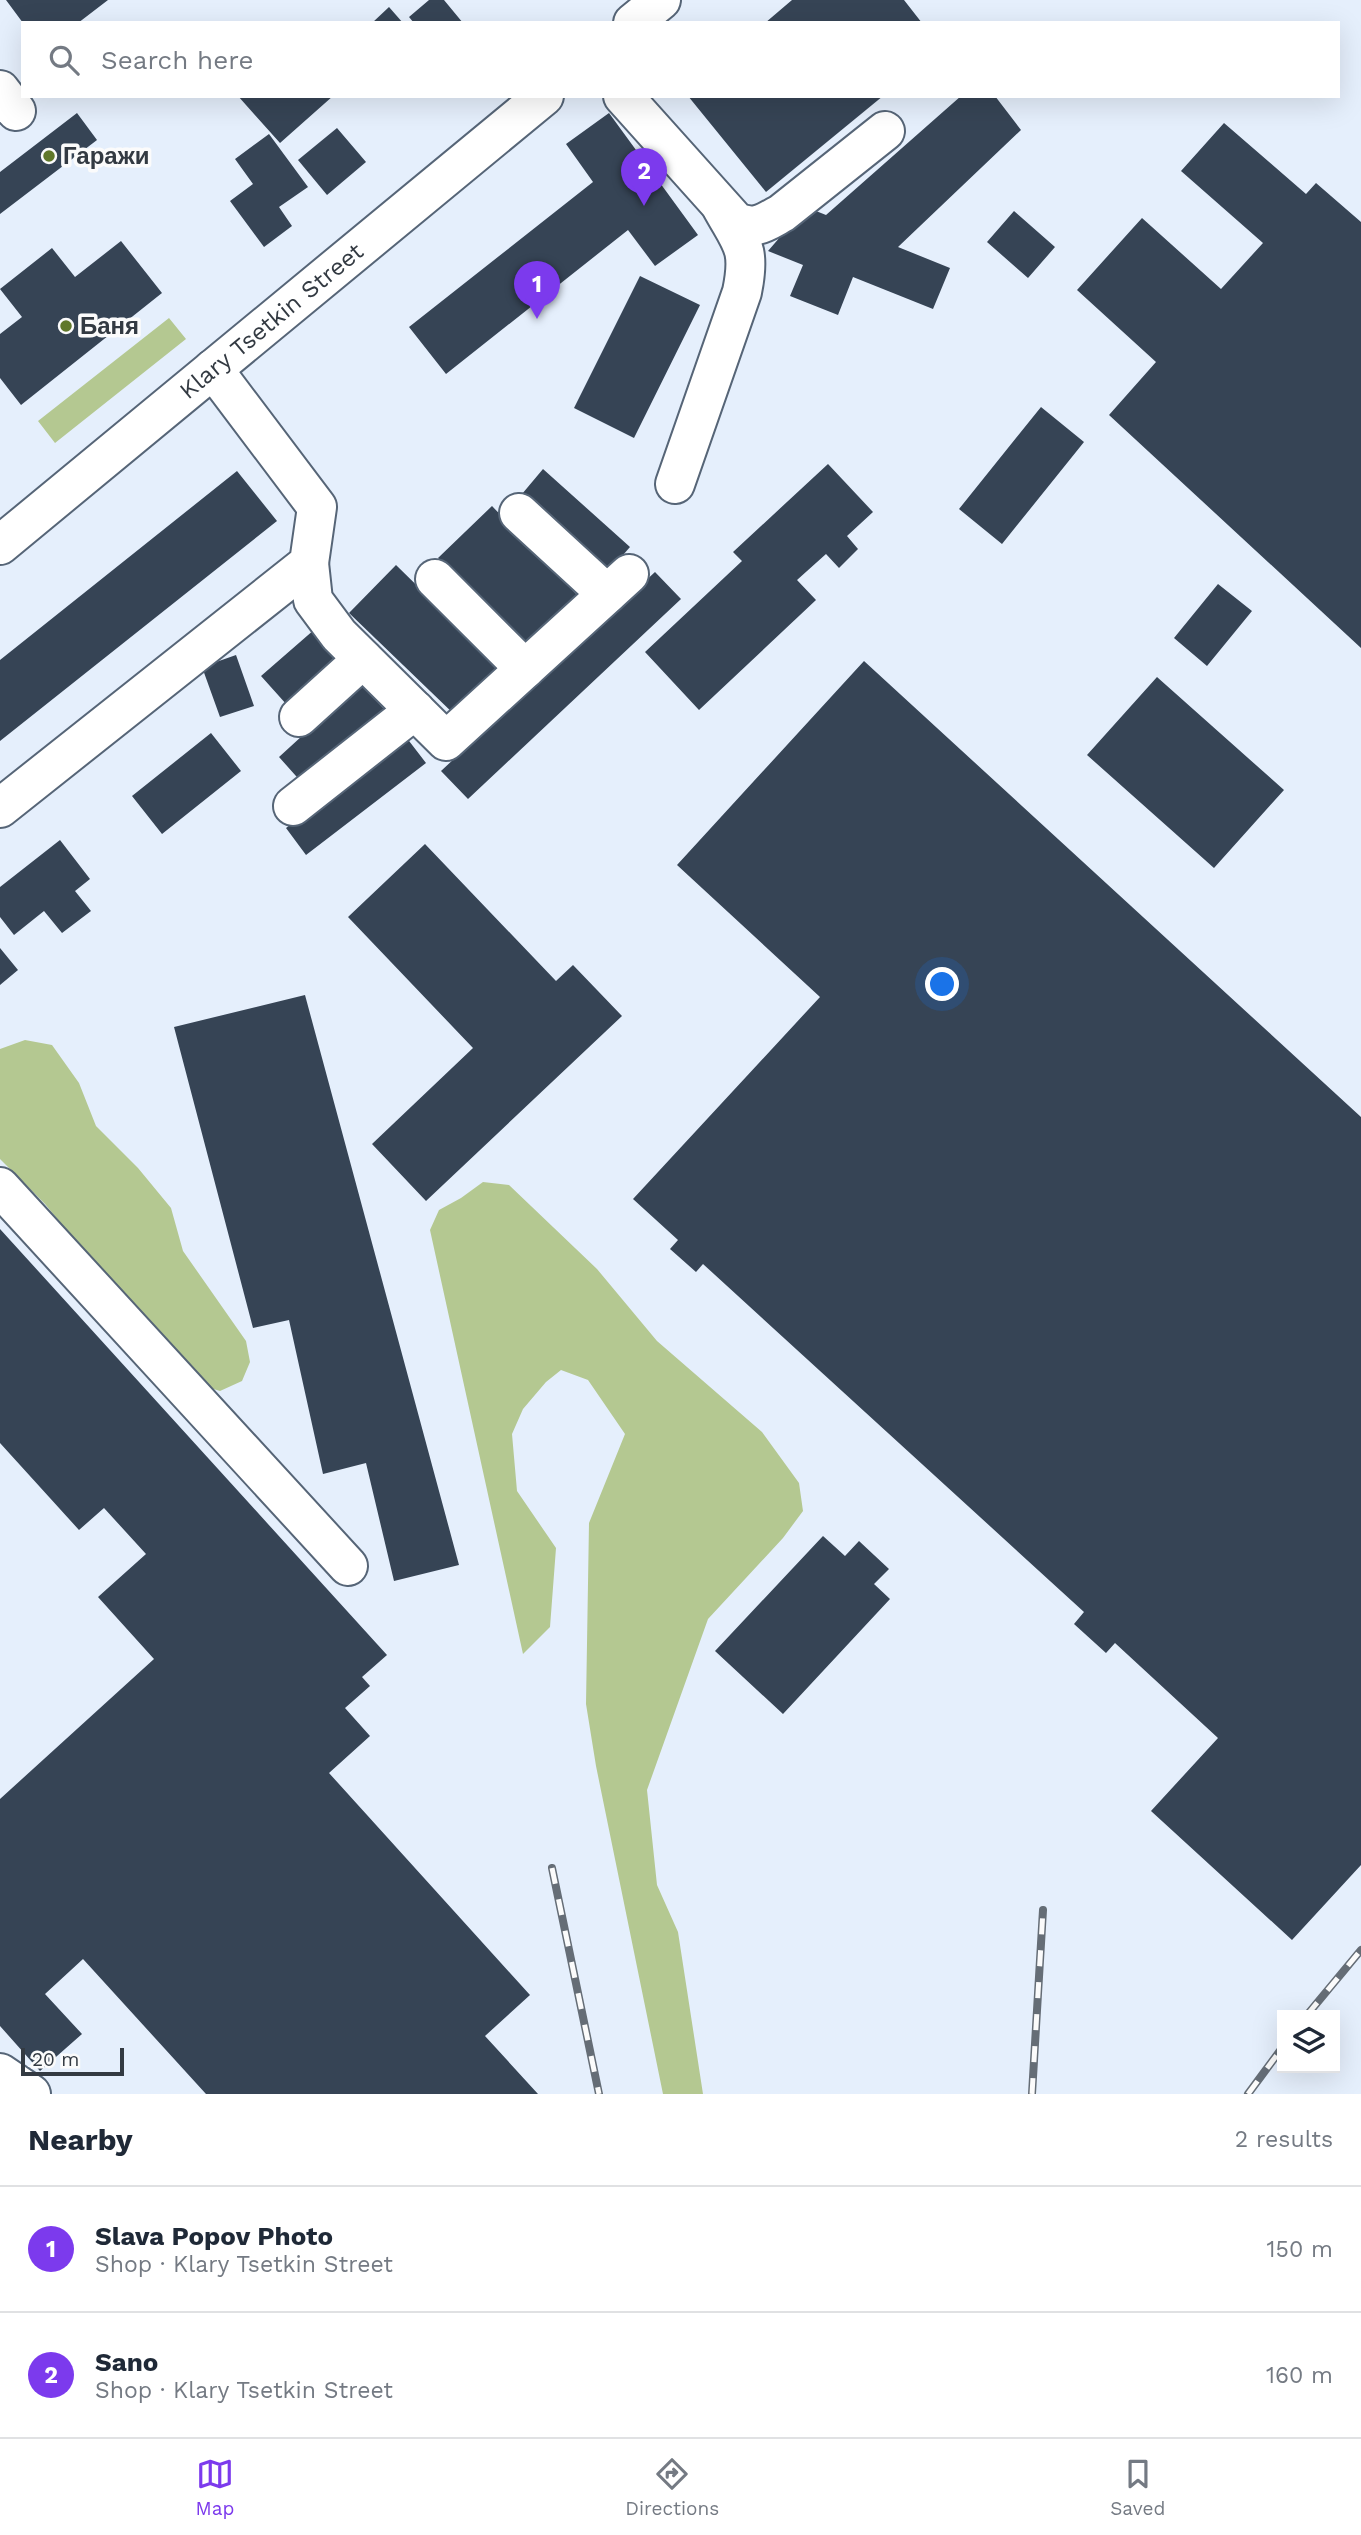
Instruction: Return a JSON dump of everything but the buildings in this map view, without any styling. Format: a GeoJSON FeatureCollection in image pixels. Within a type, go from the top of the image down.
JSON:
{"type":"FeatureCollection","features":[{"type":"Feature","properties":{"kind":"street"},"geometry":{"type":"LineString","coordinates":[[635,21],[661,0]]}},
{"type":"Feature","properties":{"kind":"street","name":"Klary Tsetkin Street"},"geometry":{"type":"LineString","coordinates":[[0,545],[542,98]]}},
{"type":"Feature","properties":{"kind":"street"},"geometry":{"type":"LineString","coordinates":[[625,98],[736,222],[750,227],[782,213],[885,131]]}},
{"type":"Feature","properties":{"kind":"street"},"geometry":{"type":"LineString","coordinates":[[675,484],[741,292],[747,267],[746,250],[717,200]]}},
{"type":"Feature","properties":{"kind":"street"},"geometry":{"type":"LineString","coordinates":[[213,369],[317,507],[309,563],[313,600],[339,635],[446,741],[618,584],[519,513]]}},
{"type":"Feature","properties":{"kind":"street"},"geometry":{"type":"LineString","coordinates":[[0,808],[309,563]]}},
{"type":"Feature","properties":{"kind":"street"},"geometry":{"type":"LineString","coordinates":[[435,579],[525,669]]}},
{"type":"Feature","properties":{"kind":"street"},"geometry":{"type":"LineString","coordinates":[[299,717],[363,659]]}},
{"type":"Feature","properties":{"kind":"street"},"geometry":{"type":"LineString","coordinates":[[293,806],[415,710]]}},
{"type":"Feature","properties":{"kind":"street"},"geometry":{"type":"LineString","coordinates":[[0,1187],[348,1566]]}},
{"type":"Feature","properties":{"kind":"street"},"geometry":{"type":"LineString","coordinates":[[0,2073],[31,2094]]}},
{"type":"Feature","properties":{"kind":"green space"},"geometry":{"type":"Polygon","coordinates":[[[169,318],[186,339],[55,443],[38,421],[169,318]]]}},
{"type":"Feature","properties":{"kind":"green space"},"geometry":{"type":"Polygon","coordinates":[[[25,1040],[52,1045],[79,1083],[96,1126],[138,1168],[171,1208],[183,1251],[246,1341],[250,1362],[242,1381],[220,1391],[191,1382],[45,1204],[0,1159],[0,1049],[25,1040]]]}},
{"type":"Feature","properties":{"kind":"green space"},"geometry":{"type":"Polygon","coordinates":[[[483,1182],[509,1185],[597,1269],[657,1341],[762,1432],[799,1483],[803,1511],[783,1538],[708,1619],[647,1790],[657,1885],[678,1932],[703,2094],[663,2094],[596,1766],[586,1704],[589,1523],[625,1434],[588,1380],[561,1370],[546,1382],[523,1409],[512,1434],[517,1491],[556,1548],[550,1627],[523,1654],[430,1230],[439,1210],[483,1182]]]}},
{"type":"Feature","properties":{"kind":"railway"},"geometry":{"type":"LineString","coordinates":[[552,1868],[599,2094]]}},
{"type":"Feature","properties":{"kind":"railway"},"geometry":{"type":"LineString","coordinates":[[1032,2094],[1043,1910]]}},
{"type":"Feature","properties":{"kind":"railway"},"geometry":{"type":"LineString","coordinates":[[1311,2010],[1361,1950]]}},
{"type":"Feature","properties":{"kind":"railway"},"geometry":{"type":"LineString","coordinates":[[1248,2094],[1277,2055]]}},
{"type":"Feature","properties":{"kind":"place","name":"Гаражи"},"geometry":{"type":"Point","coordinates":[49,156]}},
{"type":"Feature","properties":{"kind":"place","name":"Sano"},"geometry":{"type":"Point","coordinates":[644,206]}},
{"type":"Feature","properties":{"kind":"place","name":"Slava Popov Photo"},"geometry":{"type":"Point","coordinates":[537,319]}},
{"type":"Feature","properties":{"kind":"place","name":"Баня"},"geometry":{"type":"Point","coordinates":[66,326]}}]}
